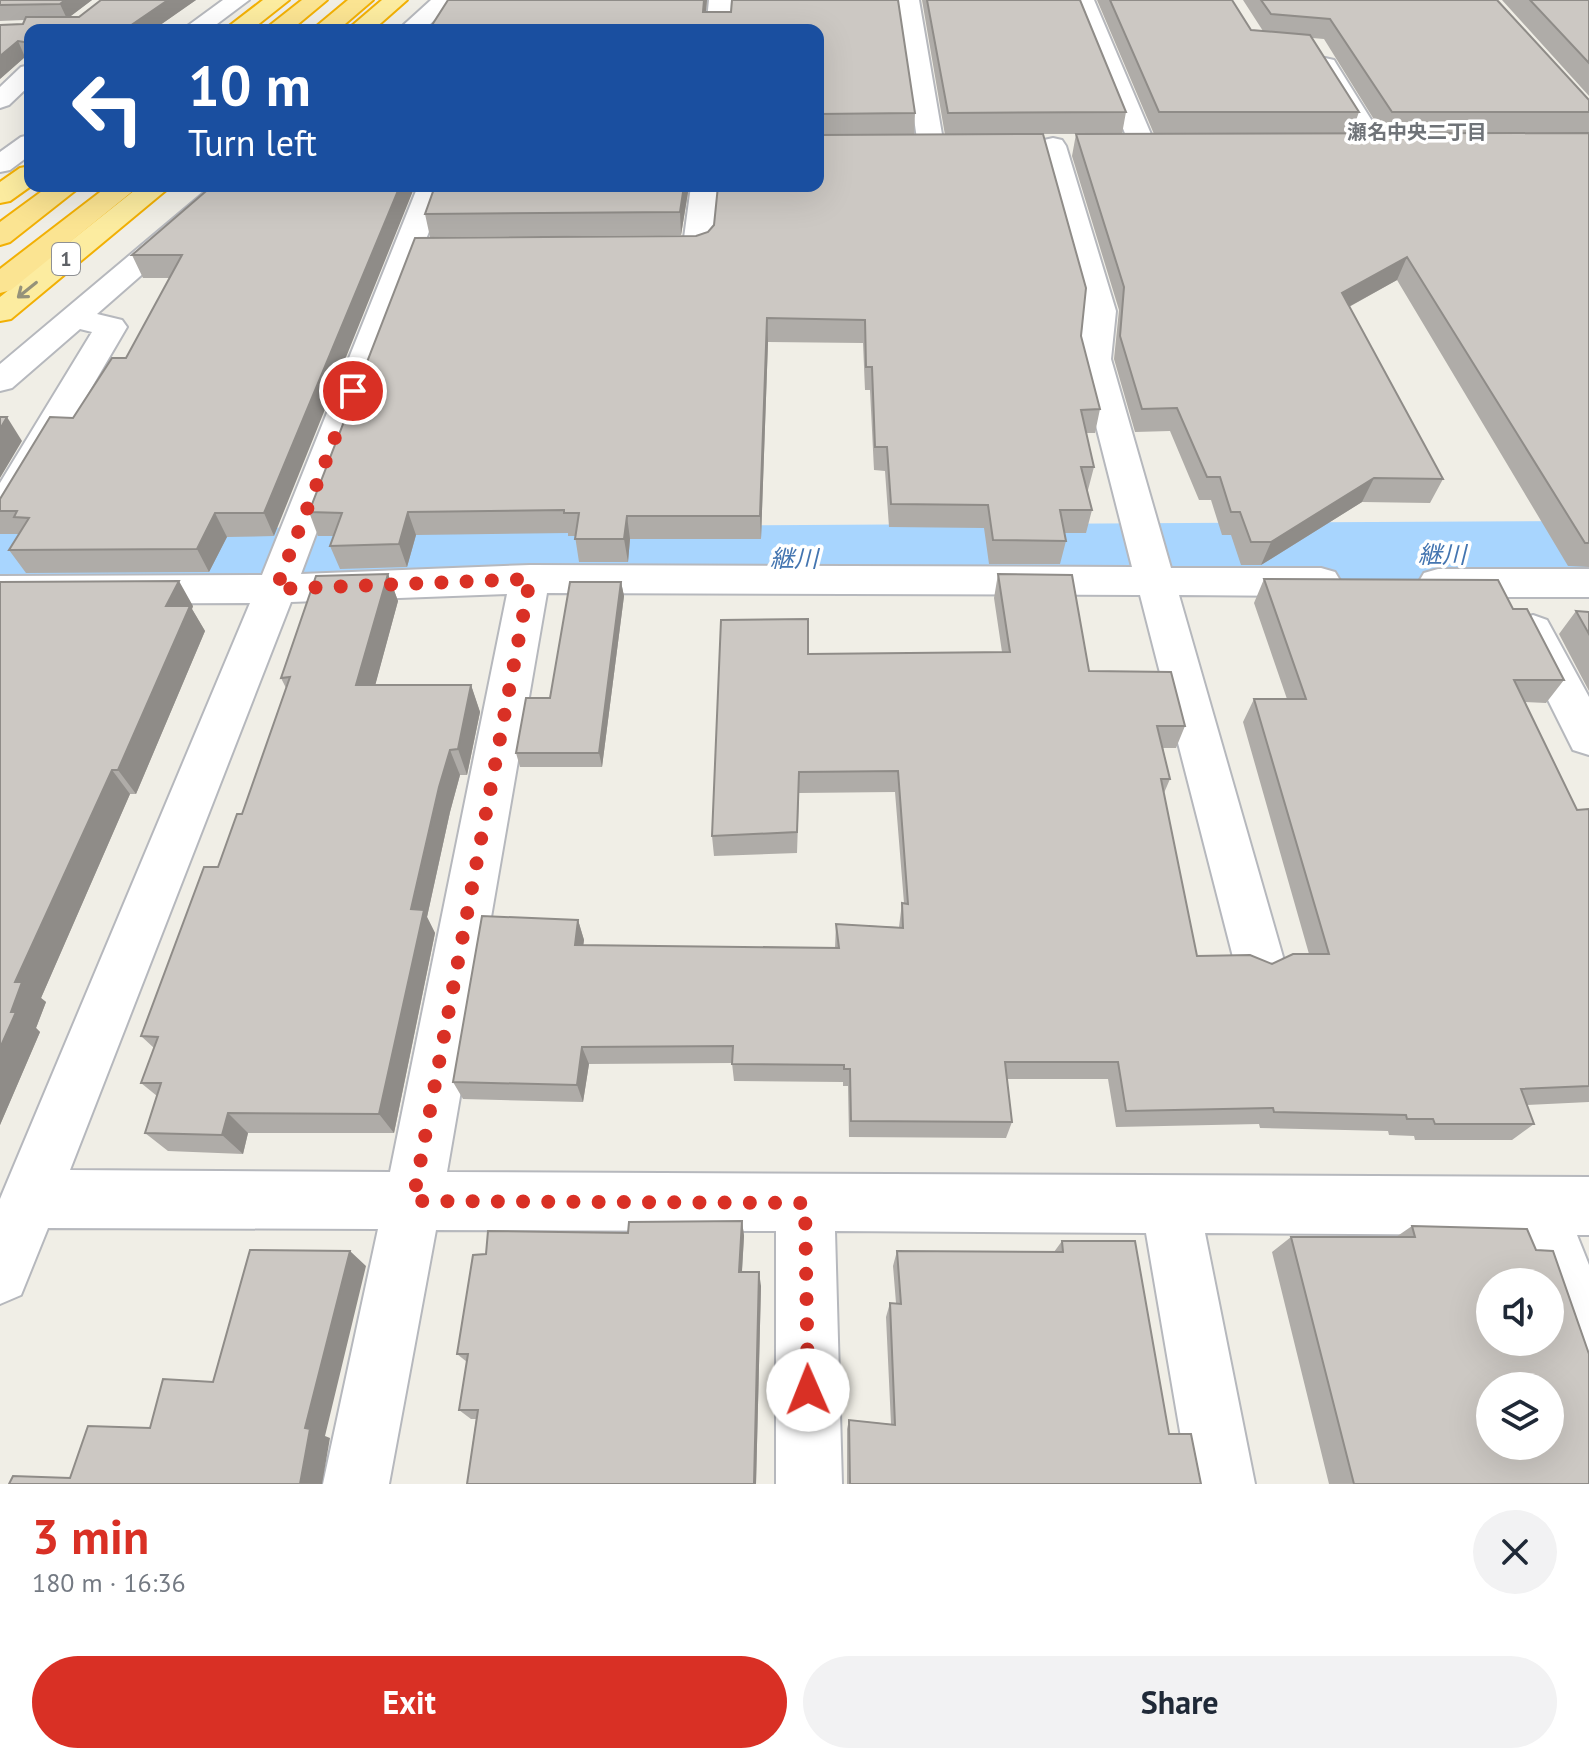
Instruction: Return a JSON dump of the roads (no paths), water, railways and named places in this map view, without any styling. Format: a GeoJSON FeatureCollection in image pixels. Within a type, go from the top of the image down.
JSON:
{"type":"FeatureCollection","features":[{"type":"Feature","properties":{"kind":"highway"},"geometry":{"type":"LineString","coordinates":[[244,24],[278,0]]}},
{"type":"Feature","properties":{"kind":"highway"},"geometry":{"type":"LineString","coordinates":[[284,24],[316,0]]}},
{"type":"Feature","properties":{"kind":"highway"},"geometry":{"type":"LineString","coordinates":[[332,24],[362,0]]}},
{"type":"Feature","properties":{"kind":"highway"},"geometry":{"type":"LineString","coordinates":[[366,24],[396,0]]}},
{"type":"Feature","properties":{"kind":"highway"},"geometry":{"type":"LineString","coordinates":[[0,236],[59,192]]}},
{"type":"Feature","properties":{"kind":"highway","name":"1"},"geometry":{"type":"LineString","coordinates":[[0,284],[128,196]]}},
{"type":"Feature","properties":{"kind":"highway","name":"1"},"geometry":{"type":"LineString","coordinates":[[0,312],[128,196]]}},
{"type":"Feature","properties":{"kind":"street"},"geometry":{"type":"LineString","coordinates":[[203,24],[238,0]]}},
{"type":"Feature","properties":{"kind":"street"},"geometry":{"type":"LineString","coordinates":[[417,24],[444,0]]}},
{"type":"Feature","properties":{"kind":"street"},"geometry":{"type":"LineString","coordinates":[[718,24],[720,0]]}},
{"type":"Feature","properties":{"kind":"street"},"geometry":{"type":"LineString","coordinates":[[908,0],[931,146]]}},
{"type":"Feature","properties":{"kind":"street"},"geometry":{"type":"LineString","coordinates":[[1083,0],[1143,146]]}},
{"type":"Feature","properties":{"kind":"street"},"geometry":{"type":"LineString","coordinates":[[1313,46],[1374,145]]}},
{"type":"Feature","properties":{"kind":"street"},"geometry":{"type":"LineString","coordinates":[[0,100],[24,78]]}},
{"type":"Feature","properties":{"kind":"street"},"geometry":{"type":"LineString","coordinates":[[1344,145],[1405,145]]}},
{"type":"Feature","properties":{"kind":"street"},"geometry":{"type":"LineString","coordinates":[[903,146],[961,146]]}},
{"type":"Feature","properties":{"kind":"street"},"geometry":{"type":"LineString","coordinates":[[1053,146],[1100,311],[1095,359],[1258,957]]}},
{"type":"Feature","properties":{"kind":"street"},"geometry":{"type":"LineString","coordinates":[[1113,146],[1174,146]]}},
{"type":"Feature","properties":{"kind":"street"},"geometry":{"type":"LineString","coordinates":[[0,381],[222,192]]}},
{"type":"Feature","properties":{"kind":"street"},"geometry":{"type":"LineString","coordinates":[[0,1274],[276,589],[422,249],[431,192]]}},
{"type":"Feature","properties":{"kind":"street"},"geometry":{"type":"LineString","coordinates":[[620,248],[697,247],[704,192]]}},
{"type":"Feature","properties":{"kind":"street"},"geometry":{"type":"LineString","coordinates":[[0,513],[111,327],[74,318]]}},
{"type":"Feature","properties":{"kind":"street"},"geometry":{"type":"LineString","coordinates":[[356,1484],[413,1201],[530,579]]}},
{"type":"Feature","properties":{"kind":"street"},"geometry":{"type":"LineString","coordinates":[[0,590],[276,589],[530,579],[1349,583]]}},
{"type":"Feature","properties":{"kind":"street"},"geometry":{"type":"LineString","coordinates":[[1397,583],[1589,583]]}},
{"type":"Feature","properties":{"kind":"street"},"geometry":{"type":"LineString","coordinates":[[1509,583],[1589,738]]}},
{"type":"Feature","properties":{"kind":"street"},"geometry":{"type":"LineString","coordinates":[[29,1199],[1563,1206],[1589,1344]]}},
{"type":"Feature","properties":{"kind":"street"},"geometry":{"type":"LineString","coordinates":[[805,1203],[809,1484]]}},
{"type":"Feature","properties":{"kind":"street"},"geometry":{"type":"LineString","coordinates":[[1170,1204],[1222,1484]]}},
{"type":"Feature","properties":{"kind":"waterway","name":"継川"},"geometry":{"type":"LineString","coordinates":[[0,563],[1589,555]]}},
{"type":"Feature","properties":{"kind":"district","name":"瀬名中央二丁目"},"geometry":{"type":"Point","coordinates":[1417,132]}}]}
